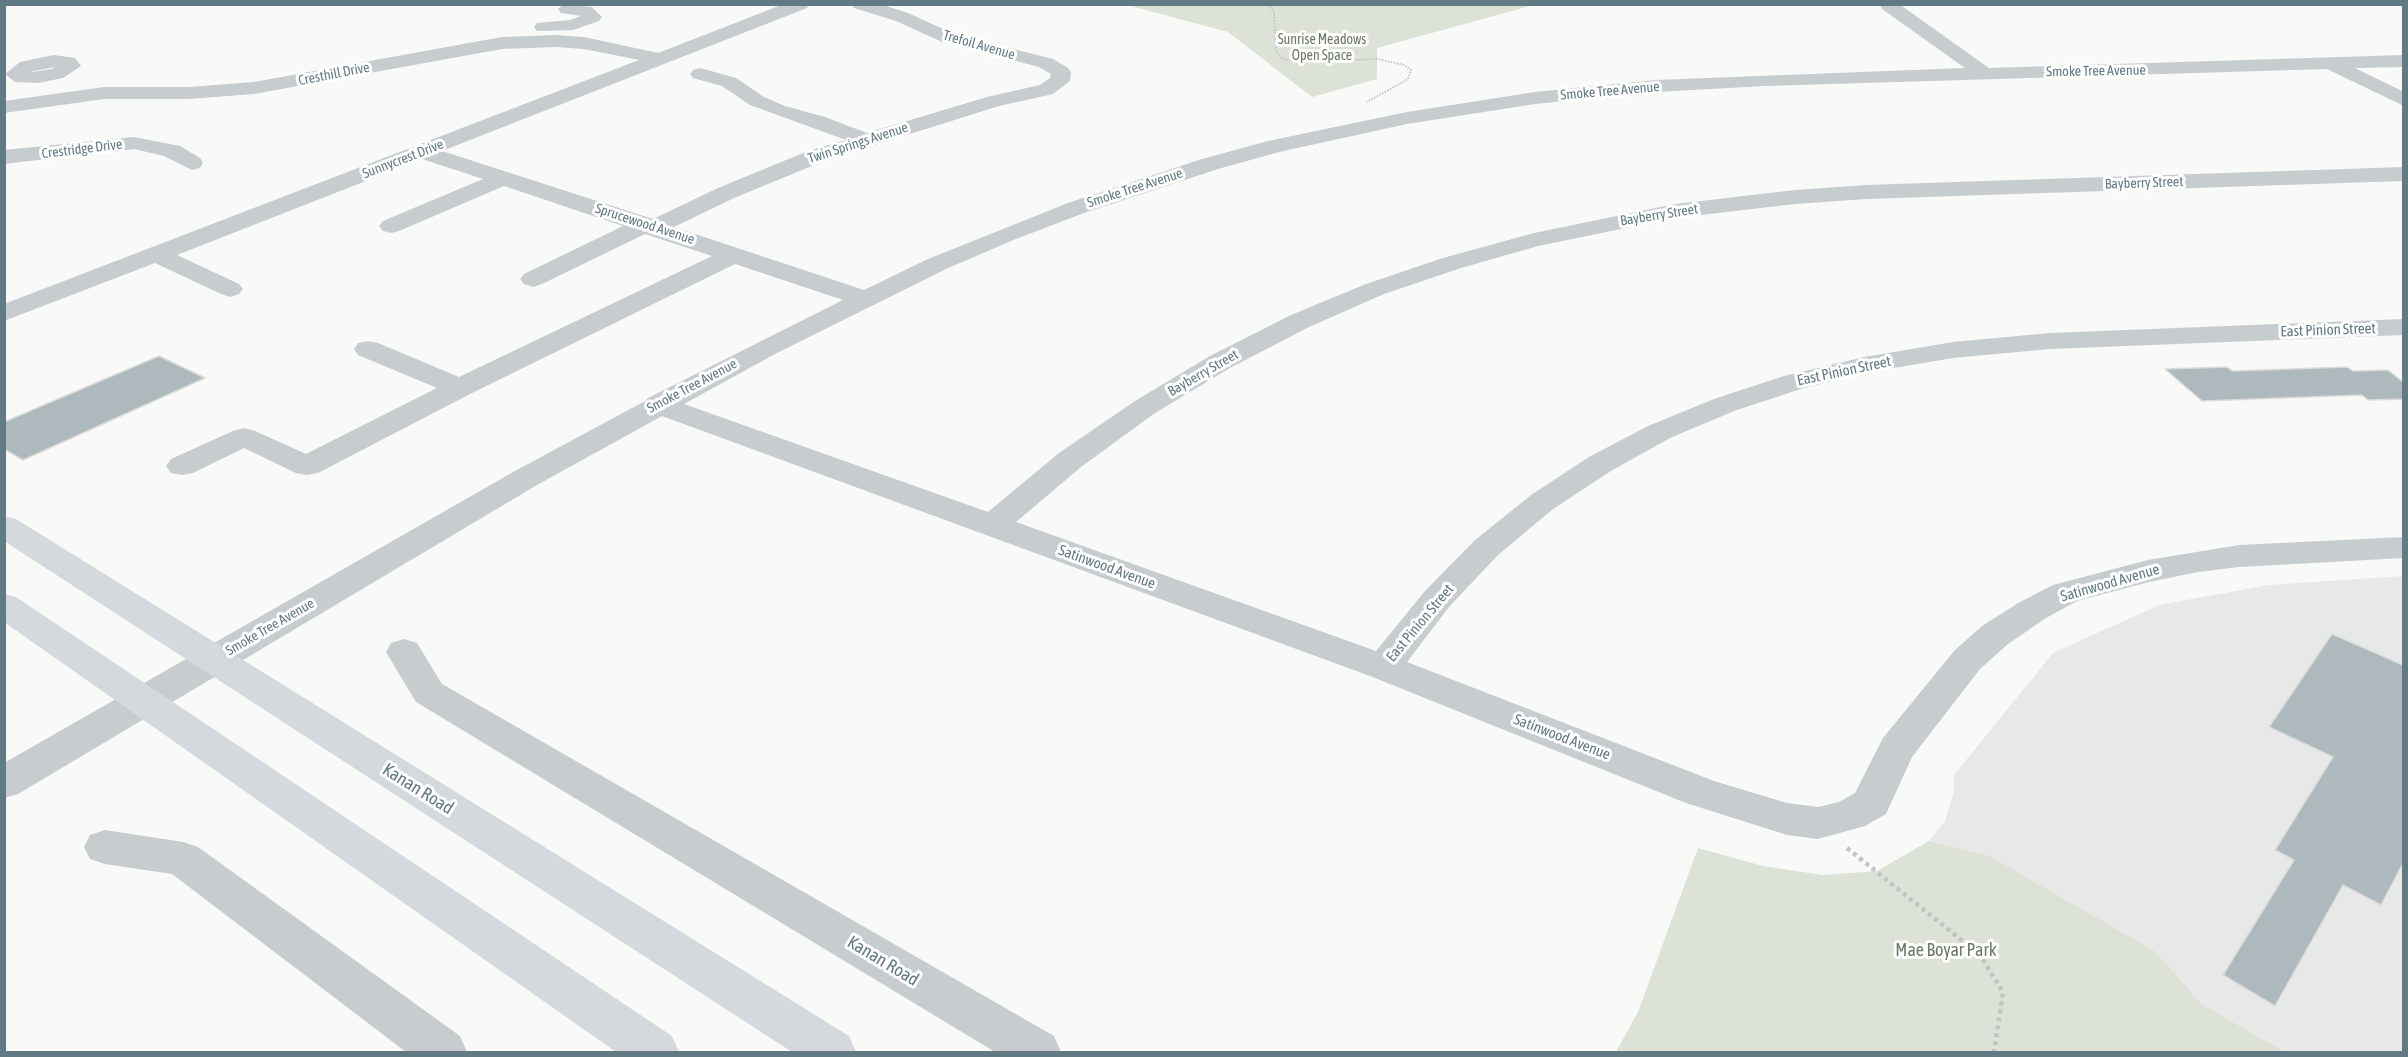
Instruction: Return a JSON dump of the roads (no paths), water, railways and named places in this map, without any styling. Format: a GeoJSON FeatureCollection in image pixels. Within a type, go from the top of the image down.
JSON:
{"type":"FeatureCollection","features":[{"type":"Feature","properties":{"kind":"main road","name":"Kanan Road"},"geometry":{"type":"LineString","coordinates":[[4,526],[832,1053]]}},
{"type":"Feature","properties":{"kind":"main road"},"geometry":{"type":"LineString","coordinates":[[4,605],[655,1053]]}},
{"type":"Feature","properties":{"kind":"street","name":"Sunnycrest Drive"},"geometry":{"type":"LineString","coordinates":[[4,313],[801,4]]}},
{"type":"Feature","properties":{"kind":"street","name":"Trefoil Avenue"},"geometry":{"type":"LineString","coordinates":[[860,4],[902,17],[948,38],[1046,63],[1055,67],[1061,74]]}},
{"type":"Feature","properties":{"kind":"street"},"geometry":{"type":"LineString","coordinates":[[1888,5],[1984,74]]}},
{"type":"Feature","properties":{"kind":"street"},"geometry":{"type":"LineString","coordinates":[[518,42],[541,27],[550,17],[571,7],[586,11],[592,17],[573,25],[541,27]]}},
{"type":"Feature","properties":{"kind":"street","name":"Cresthill Drive"},"geometry":{"type":"LineString","coordinates":[[36,101],[62,97],[58,103],[60,107],[80,109],[111,102],[126,92],[189,93],[235,90],[234,99],[252,102],[290,92],[291,82],[447,52],[518,42],[584,43],[661,59]]}},
{"type":"Feature","properties":{"kind":"street","name":"Smoke Tree Avenue"},"geometry":{"type":"LineString","coordinates":[[4,783],[143,699],[658,404],[866,298],[1007,234],[1143,184],[1265,149],[1374,124],[1524,100],[1656,86],[1765,80],[2333,65],[2403,61]]}},
{"type":"Feature","properties":{"kind":"street"},"geometry":{"type":"LineString","coordinates":[[2333,65],[2403,100]]}},
{"type":"Feature","properties":{"kind":"street"},"geometry":{"type":"LineString","coordinates":[[700,74],[729,82],[757,101],[778,110],[865,140]]}},
{"type":"Feature","properties":{"kind":"street","name":"Twin Springs Avenue"},"geometry":{"type":"LineString","coordinates":[[533,279],[766,175],[865,140],[994,101],[1046,90],[1060,81],[1061,74]]}},
{"type":"Feature","properties":{"kind":"street"},"geometry":{"type":"LineString","coordinates":[[4,107],[36,101],[38,77]]}},
{"type":"Feature","properties":{"kind":"street","name":"Crestridge Drive"},"geometry":{"type":"LineString","coordinates":[[4,157],[134,143],[172,151],[192,163]]}},
{"type":"Feature","properties":{"kind":"street","name":"Sprucewood Avenue"},"geometry":{"type":"LineString","coordinates":[[424,152],[866,298]]}},
{"type":"Feature","properties":{"kind":"street","name":"Bayberry Street"},"geometry":{"type":"LineString","coordinates":[[992,525],[1070,460],[1145,407],[1220,362],[1300,321],[1375,289],[1452,263],[1534,240],[1675,211],[1807,196],[1866,192],[2403,174]]}},
{"type":"Feature","properties":{"kind":"street"},"geometry":{"type":"LineString","coordinates":[[391,226],[504,178]]}},
{"type":"Feature","properties":{"kind":"street"},"geometry":{"type":"LineString","coordinates":[[156,254],[230,289]]}},
{"type":"Feature","properties":{"kind":"street"},"geometry":{"type":"LineString","coordinates":[[182,466],[244,437],[307,466],[460,388],[736,255]]}},
{"type":"Feature","properties":{"kind":"street","name":"East Pinion Street"},"geometry":{"type":"LineString","coordinates":[[1383,667],[1437,599],[1486,549],[1542,502],[1600,464],[1659,432],[1724,405],[1794,382],[1864,365],[1953,350],[2050,341],[2403,327]]}},
{"type":"Feature","properties":{"kind":"street"},"geometry":{"type":"LineString","coordinates":[[368,349],[460,388]]}},
{"type":"Feature","properties":{"kind":"street","name":"Satinwood Avenue"},"geometry":{"type":"LineString","coordinates":[[658,404],[1383,667],[1711,796],[1787,819],[1818,823],[1850,815],[1871,803],[1882,775],[1897,748],[1967,660],[1995,635],[2033,610],[2065,593],[2148,571],[2198,561],[2240,556],[2403,547]]}},
{"type":"Feature","properties":{"kind":"street","name":"Kanan Road"},"geometry":{"type":"LineString","coordinates":[[405,652],[429,693],[1038,1053]]}},
{"type":"Feature","properties":{"kind":"street"},"geometry":{"type":"LineString","coordinates":[[105,848],[183,859],[443,1053]]}},
{"type":"Feature","properties":{"kind":"park label","name":"Sunrise Meadows Open Space"},"geometry":{"type":"Point","coordinates":[1322,48]}},
{"type":"Feature","properties":{"kind":"park label","name":"Mae Boyar Park"},"geometry":{"type":"Point","coordinates":[1946,950]}}]}
